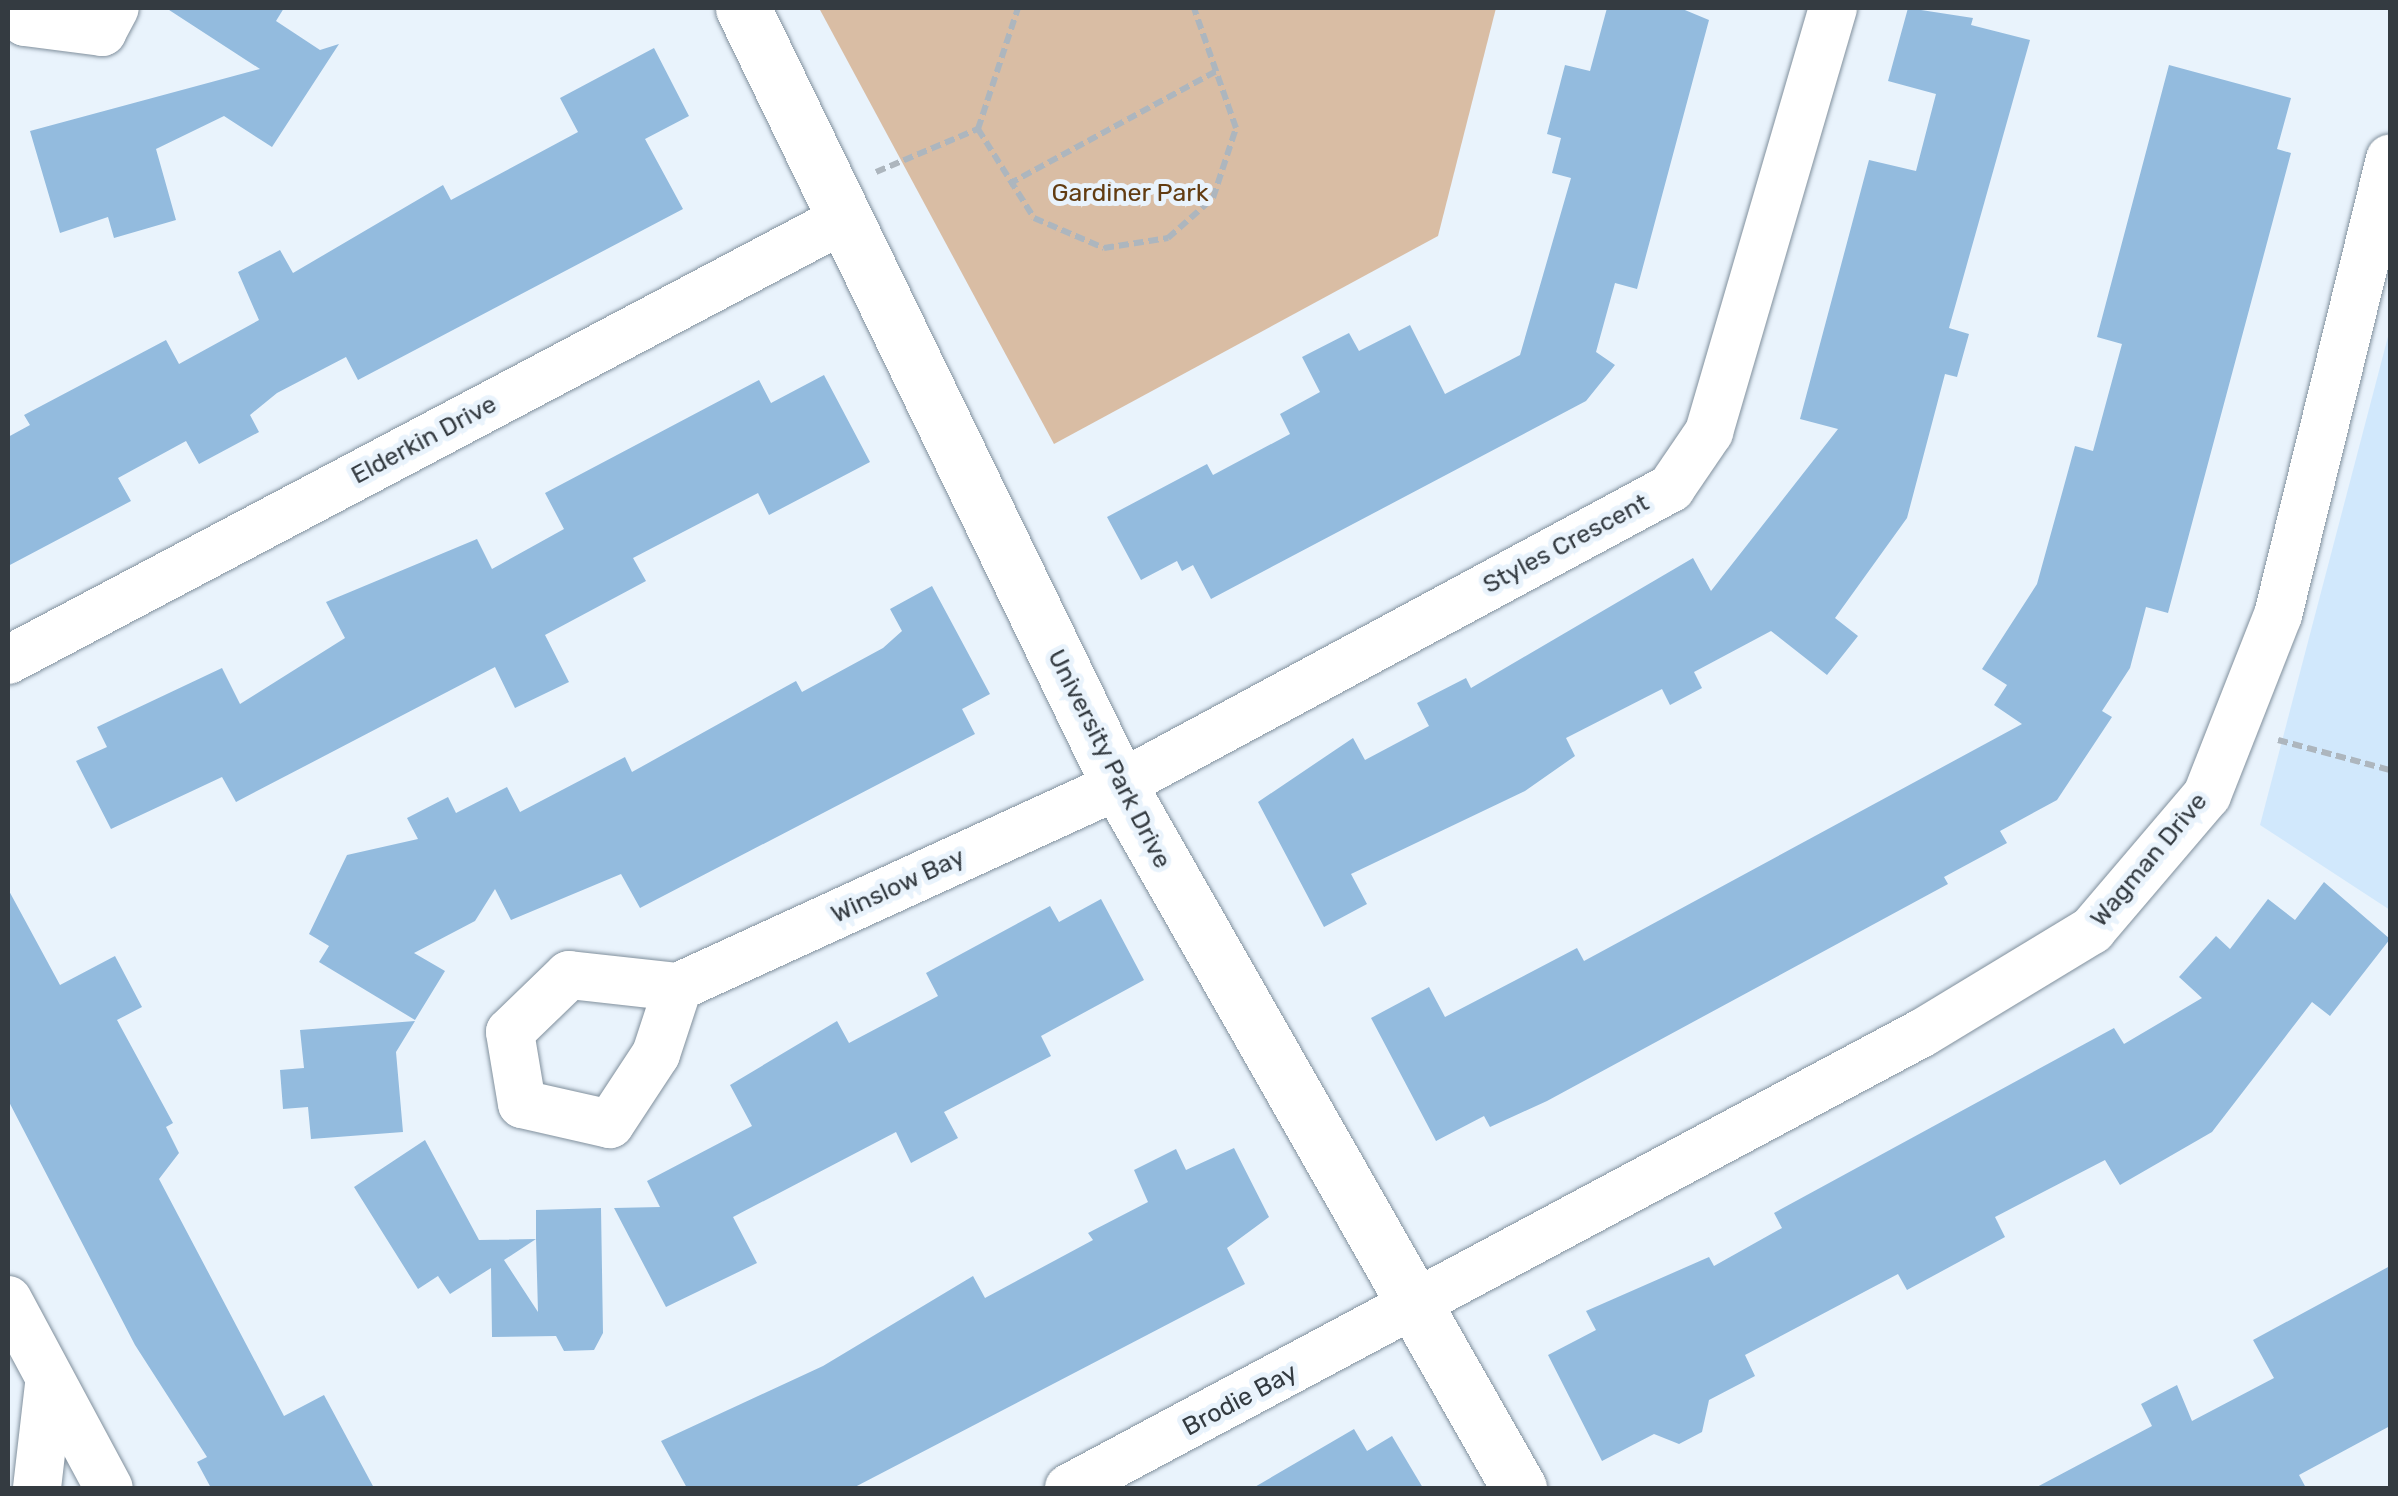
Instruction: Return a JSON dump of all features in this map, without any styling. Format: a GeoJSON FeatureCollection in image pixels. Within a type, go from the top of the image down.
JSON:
{"type":"FeatureCollection","features":[{"type":"Feature","properties":{"kind":"street"},"geometry":{"type":"LineString","coordinates":[[20,8],[25,22],[102,32],[115,8]]}},
{"type":"Feature","properties":{"kind":"street","name":"University Park Drive"},"geometry":{"type":"LineString","coordinates":[[743,8],[834,206],[1118,784],[1411,1310],[1518,1488]]}},
{"type":"Feature","properties":{"kind":"street","name":"Styles Crescent"},"geometry":{"type":"LineString","coordinates":[[1118,784],[1671,488],[1708,432],[1832,8]]}},
{"type":"Feature","properties":{"kind":"street","name":"Wagman Drive"},"geometry":{"type":"LineString","coordinates":[[1411,1310],[2092,930],[2208,796],[2278,615],[2390,159]]}},
{"type":"Feature","properties":{"kind":"street","name":"Elderkin Drive"},"geometry":{"type":"LineString","coordinates":[[8,660],[834,206]]}},
{"type":"Feature","properties":{"kind":"street","name":"Winslow Bay"},"geometry":{"type":"LineString","coordinates":[[678,988],[1118,784]]}},
{"type":"Feature","properties":{"kind":"street"},"geometry":{"type":"LineString","coordinates":[[8,1300],[49,1385],[109,1488]]}},
{"type":"Feature","properties":{"kind":"street","name":"Brodie Bay"},"geometry":{"type":"LineString","coordinates":[[1069,1488],[1411,1310]]}},
{"type":"Feature","properties":{"kind":"street"},"geometry":{"type":"LineString","coordinates":[[37,1488],[49,1385]]}},
{"type":"Feature","properties":{"kind":"path"},"geometry":{"type":"LineString","coordinates":[[834,206],[978,129],[1018,8]]}},
{"type":"Feature","properties":{"kind":"path"},"geometry":{"type":"LineString","coordinates":[[978,129],[1009,184],[1034,218],[1070,237],[1104,248],[1168,238],[1194,221],[1227,171],[1236,128],[1194,8]]}},
{"type":"Feature","properties":{"kind":"path"},"geometry":{"type":"LineString","coordinates":[[1009,184],[1216,71]]}},
{"type":"Feature","properties":{"kind":"path"},"geometry":{"type":"LineString","coordinates":[[2234,728],[2390,770]]}},
{"type":"Feature","properties":{"kind":"shaded area"},"geometry":{"type":"Polygon","coordinates":[[[2390,329],[2390,910],[2260,825],[2390,329]]]}},
{"type":"Feature","properties":{"kind":"green space","name":"Gardiner Park"},"geometry":{"type":"Polygon","coordinates":[[[819,8],[1496,8],[1438,236],[1054,444],[819,8]]]}},
{"type":"Feature","properties":{"kind":"building"},"geometry":{"type":"Polygon","coordinates":[[[166,8],[284,8],[276,21],[320,50],[339,44],[272,147],[224,116],[156,149],[176,220],[114,238],[108,217],[60,233],[30,131],[260,69],[166,8]]]}},
{"type":"Feature","properties":{"kind":"building"},"geometry":{"type":"Polygon","coordinates":[[[1607,8],[1680,8],[1709,20],[1637,289],[1615,283],[1596,352],[1615,365],[1586,401],[1211,599],[1193,565],[1182,571],[1177,561],[1141,580],[1107,517],[1207,464],[1213,475],[1290,434],[1280,414],[1320,392],[1302,357],[1349,333],[1359,351],[1410,325],[1445,394],[1520,355],[1571,178],[1552,173],[1561,138],[1547,134],[1565,65],[1590,71],[1607,8]]]}},
{"type":"Feature","properties":{"kind":"building"},"geometry":{"type":"Polygon","coordinates":[[[1908,8],[1973,18],[1971,25],[2030,40],[1949,328],[1969,334],[1957,377],[1945,374],[1907,518],[1835,618],[1858,636],[1827,675],[1771,631],[1694,672],[1702,688],[1670,705],[1662,689],[1566,738],[1575,756],[1525,791],[1351,874],[1367,904],[1324,927],[1258,802],[1353,738],[1365,760],[1429,726],[1417,703],[1466,678],[1471,688],[1693,558],[1711,591],[1838,429],[1800,419],[1869,160],[1916,171],[1936,94],[1888,81],[1908,8]]]}},
{"type":"Feature","properties":{"kind":"building"},"geometry":{"type":"Polygon","coordinates":[[[654,48],[689,116],[645,139],[683,209],[358,380],[346,357],[277,393],[250,415],[259,432],[199,464],[186,441],[118,478],[131,501],[8,566],[8,437],[30,425],[24,415],[166,340],[179,364],[259,320],[238,272],[280,250],[293,273],[443,185],[451,200],[578,132],[560,98],[654,48]]]}},
{"type":"Feature","properties":{"kind":"building"},"geometry":{"type":"Polygon","coordinates":[[[2169,65],[2291,98],[2277,149],[2291,153],[2168,613],[2146,607],[2130,668],[2102,711],[2112,717],[2057,800],[2000,831],[2007,843],[1944,877],[1948,884],[1547,1101],[1490,1127],[1484,1116],[1436,1141],[1371,1018],[1429,987],[1445,1017],[1577,948],[1584,961],[2022,724],[1994,705],[2007,685],[1982,669],[2037,584],[2075,446],[2093,451],[2122,344],[2097,337],[2169,65]]]}},
{"type":"Feature","properties":{"kind":"building"},"geometry":{"type":"Polygon","coordinates":[[[824,375],[870,462],[769,515],[758,493],[633,558],[646,581],[545,635],[569,682],[515,708],[495,667],[236,802],[222,777],[111,829],[76,761],[107,747],[97,727],[222,668],[240,704],[345,638],[326,602],[477,539],[492,569],[564,529],[545,493],[759,380],[771,403],[824,375]]]}},
{"type":"Feature","properties":{"kind":"building"},"geometry":{"type":"Polygon","coordinates":[[[932,586],[990,694],[962,709],[975,734],[640,908],[621,874],[511,920],[495,889],[475,921],[414,953],[445,971],[415,1020],[319,962],[329,946],[309,934],[347,855],[418,839],[407,818],[448,797],[456,813],[507,787],[520,812],[625,757],[632,772],[796,681],[802,692],[883,648],[902,631],[890,609],[932,586]]]}},
{"type":"Feature","properties":{"kind":"building"},"geometry":{"type":"Polygon","coordinates":[[[2324,882],[2390,939],[2330,1016],[2312,1002],[2212,1132],[2120,1185],[2105,1160],[1995,1217],[2005,1237],[1907,1290],[1898,1274],[1745,1355],[1755,1376],[1709,1400],[1702,1432],[1679,1444],[1654,1434],[1602,1461],[1548,1355],[1596,1330],[1586,1311],[1709,1257],[1714,1266],[1782,1228],[1774,1213],[2114,1028],[2124,1044],[2202,998],[2179,977],[2216,936],[2230,949],[2268,899],[2295,920],[2324,882]]]}},
{"type":"Feature","properties":{"kind":"building"},"geometry":{"type":"Polygon","coordinates":[[[8,889],[60,985],[115,956],[142,1007],[117,1020],[173,1123],[166,1127],[179,1153],[159,1179],[284,1416],[324,1395],[374,1488],[211,1488],[197,1462],[207,1457],[135,1345],[8,1100],[8,889]]]}},
{"type":"Feature","properties":{"kind":"building"},"geometry":{"type":"Polygon","coordinates":[[[1101,899],[1144,980],[1041,1036],[1051,1056],[944,1112],[958,1138],[911,1163],[896,1132],[733,1217],[757,1263],[666,1307],[614,1208],[660,1207],[647,1181],[752,1126],[730,1085],[837,1021],[849,1043],[938,996],[926,973],[1050,906],[1059,922],[1101,899]]]}},
{"type":"Feature","properties":{"kind":"building"},"geometry":{"type":"Polygon","coordinates":[[[415,1021],[396,1052],[403,1132],[311,1139],[308,1107],[283,1109],[280,1070],[304,1068],[300,1030],[415,1021]]]}},
{"type":"Feature","properties":{"kind":"building"},"geometry":{"type":"Polygon","coordinates":[[[425,1140],[479,1240],[536,1239],[536,1210],[601,1208],[603,1333],[594,1350],[564,1351],[556,1336],[492,1337],[491,1268],[450,1294],[438,1276],[418,1289],[354,1187],[425,1140]],[[536,1239],[504,1260],[538,1312],[536,1239]]]}},
{"type":"Feature","properties":{"kind":"building"},"geometry":{"type":"Polygon","coordinates":[[[1234,1148],[1269,1217],[1227,1248],[1245,1284],[853,1488],[687,1488],[661,1441],[823,1366],[973,1276],[985,1298],[1093,1240],[1088,1233],[1148,1202],[1134,1170],[1176,1149],[1186,1170],[1234,1148]]]}},
{"type":"Feature","properties":{"kind":"building"},"geometry":{"type":"Polygon","coordinates":[[[2390,1266],[2390,1426],[2299,1475],[2306,1488],[2035,1488],[2152,1426],[2141,1404],[2177,1385],[2192,1421],[2274,1378],[2253,1340],[2390,1266]]]}},
{"type":"Feature","properties":{"kind":"building"},"geometry":{"type":"Polygon","coordinates":[[[1354,1429],[1367,1451],[1392,1436],[1423,1488],[1253,1488],[1354,1429]]]}}]}
